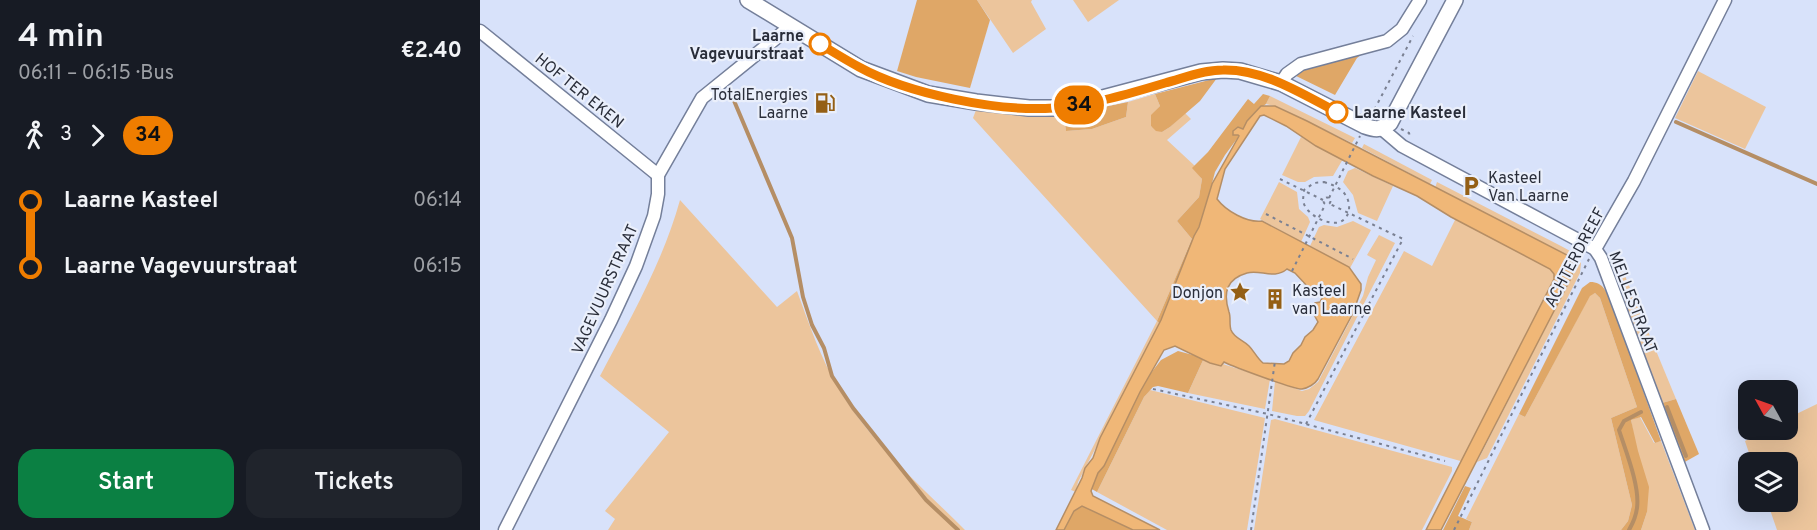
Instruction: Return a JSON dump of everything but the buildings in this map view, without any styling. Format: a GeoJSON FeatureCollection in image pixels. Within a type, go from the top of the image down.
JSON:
{"type":"FeatureCollection","features":[{"type":"Feature","properties":{"kind":"street"},"geometry":{"type":"LineString","coordinates":[[748,0],[861,69],[928,94],[1029,108],[1065,107],[1162,84],[1201,72],[1240,71],[1281,83],[1369,120],[1376,130],[1390,123],[1455,0]]}},
{"type":"Feature","properties":{"kind":"street"},"geometry":{"type":"LineString","coordinates":[[1281,83],[1287,74],[1301,64],[1387,41],[1402,29],[1420,0]]}},
{"type":"Feature","properties":{"kind":"street","name":"ACHTERDREEF"},"geometry":{"type":"LineString","coordinates":[[1595,249],[1634,182],[1725,0]]}},
{"type":"Feature","properties":{"kind":"street","name":"VAGEVUURSTRAAT"},"geometry":{"type":"LineString","coordinates":[[505,530],[636,266],[654,216],[658,194],[658,175],[702,98],[791,26]]}},
{"type":"Feature","properties":{"kind":"street","name":"HOF TER EKEN"},"geometry":{"type":"LineString","coordinates":[[480,31],[658,175]]}},
{"type":"Feature","properties":{"kind":"street","name":"MELLESTRAAT"},"geometry":{"type":"LineString","coordinates":[[1382,129],[1402,146],[1595,249],[1601,258],[1703,530]]}},
{"type":"Feature","properties":{"kind":"path"},"geometry":{"type":"LineString","coordinates":[[1330,204],[1329,198],[1415,31]]}},
{"type":"Feature","properties":{"kind":"path"},"geometry":{"type":"LineString","coordinates":[[1280,179],[1323,200],[1325,205]]}},
{"type":"Feature","properties":{"kind":"path"},"geometry":{"type":"LineString","coordinates":[[1324,182],[1335,186],[1346,196],[1350,206],[1348,213],[1343,220],[1338,222],[1318,218],[1308,211],[1303,202],[1304,190],[1314,183],[1324,182]]}},
{"type":"Feature","properties":{"kind":"path"},"geometry":{"type":"LineString","coordinates":[[1323,200],[1329,198]]}},
{"type":"Feature","properties":{"kind":"path"},"geometry":{"type":"LineString","coordinates":[[1306,424],[1402,239],[1330,204],[1325,205]]}},
{"type":"Feature","properties":{"kind":"path"},"geometry":{"type":"LineString","coordinates":[[1292,270],[1325,205]]}},
{"type":"Feature","properties":{"kind":"path"},"geometry":{"type":"LineString","coordinates":[[1266,214],[1353,259]]}},
{"type":"Feature","properties":{"kind":"path","name":"ACHTERDREEF"},"geometry":{"type":"LineString","coordinates":[[1454,530],[1595,249]]}},
{"type":"Feature","properties":{"kind":"path"},"geometry":{"type":"LineString","coordinates":[[1251,530],[1275,361]]}},
{"type":"Feature","properties":{"kind":"path"},"geometry":{"type":"LineString","coordinates":[[1153,389],[1268,414],[1445,461]]}},
{"type":"Feature","properties":{"kind":"shaded area"},"geometry":{"type":"Polygon","coordinates":[[[917,0],[977,0],[990,20],[970,88],[897,71],[917,0]]]}},
{"type":"Feature","properties":{"kind":"shaded area"},"geometry":{"type":"Polygon","coordinates":[[[977,0],[1032,0],[1046,29],[1013,53],[977,0]]]}},
{"type":"Feature","properties":{"kind":"shaded area"},"geometry":{"type":"Polygon","coordinates":[[[1073,0],[1119,0],[1088,22],[1073,0]]]}},
{"type":"Feature","properties":{"kind":"shaded area"},"geometry":{"type":"Polygon","coordinates":[[[1370,48],[1357,58],[1335,95],[1292,74],[1306,65],[1370,48]]]}},
{"type":"Feature","properties":{"kind":"shaded area"},"geometry":{"type":"Polygon","coordinates":[[[1698,71],[1766,107],[1745,149],[1675,118],[1698,71]]]}},
{"type":"Feature","properties":{"kind":"shaded area"},"geometry":{"type":"Polygon","coordinates":[[[1217,78],[1200,101],[1170,127],[1162,132],[1156,131],[1151,126],[1151,115],[1160,106],[1155,94],[1217,78]]]}},
{"type":"Feature","properties":{"kind":"shaded area"},"geometry":{"type":"Polygon","coordinates":[[[1155,94],[1160,106],[1152,115],[1151,126],[1162,132],[1185,113],[1191,119],[1167,140],[1195,166],[1193,168],[1202,179],[1199,197],[1177,221],[1192,239],[1157,321],[973,118],[976,110],[1064,115],[1066,131],[1092,129],[1126,117],[1128,102],[1155,94]]]}},
{"type":"Feature","properties":{"kind":"shaded area"},"geometry":{"type":"Polygon","coordinates":[[[1263,94],[1270,96],[1266,104],[1259,109],[1215,172],[1194,252],[1160,324],[1157,321],[1192,239],[1177,221],[1199,197],[1202,179],[1192,168],[1208,152],[1248,99],[1254,104],[1263,94]]]}},
{"type":"Feature","properties":{"kind":"shaded area"},"geometry":{"type":"Polygon","coordinates":[[[1270,96],[1355,138],[1352,143],[1278,107],[1266,104],[1270,96]]]}},
{"type":"Feature","properties":{"kind":"shaded area"},"geometry":{"type":"Polygon","coordinates":[[[1128,102],[1126,117],[1092,129],[1066,131],[1064,115],[1128,102]]]}},
{"type":"Feature","properties":{"kind":"shaded area"},"geometry":{"type":"Polygon","coordinates":[[[1261,106],[1275,106],[1567,255],[1571,261],[1573,269],[1571,278],[1441,530],[1426,530],[1554,279],[1554,274],[1550,269],[1451,217],[1417,196],[1316,146],[1286,126],[1264,115],[1260,116],[1225,169],[1217,199],[1237,215],[1250,220],[1262,221],[1349,267],[1361,284],[1353,313],[1318,379],[1311,386],[1302,389],[1224,362],[1221,366],[1210,363],[1175,346],[1164,350],[1140,392],[1104,466],[1098,473],[1091,491],[1093,496],[1160,530],[1133,530],[1082,506],[1074,511],[1064,530],[1056,530],[1161,320],[1199,227],[1212,184],[1239,136],[1233,135],[1233,131],[1238,127],[1243,129],[1261,106]],[[1287,269],[1277,274],[1247,273],[1234,279],[1228,288],[1226,299],[1232,333],[1249,346],[1263,363],[1284,364],[1289,361],[1318,322],[1313,313],[1315,303],[1320,302],[1322,298],[1321,289],[1317,286],[1308,287],[1295,273],[1287,269]]]}},
{"type":"Feature","properties":{"kind":"shaded area"},"geometry":{"type":"Polygon","coordinates":[[[1301,137],[1343,159],[1333,176],[1314,177],[1305,182],[1298,182],[1282,175],[1301,137]]]}},
{"type":"Feature","properties":{"kind":"shaded area"},"geometry":{"type":"Polygon","coordinates":[[[1364,144],[1432,180],[1430,184],[1362,148],[1364,144]]]}},
{"type":"Feature","properties":{"kind":"shaded area"},"geometry":{"type":"Polygon","coordinates":[[[1355,168],[1393,186],[1377,221],[1358,213],[1353,195],[1343,182],[1348,171],[1355,168]]]}},
{"type":"Feature","properties":{"kind":"shaded area"},"geometry":{"type":"Polygon","coordinates":[[[1279,182],[1297,192],[1299,209],[1310,222],[1301,242],[1260,219],[1279,182]]]}},
{"type":"Feature","properties":{"kind":"shaded area"},"geometry":{"type":"Polygon","coordinates":[[[1437,182],[1572,252],[1581,263],[1580,273],[1487,458],[1477,462],[1571,278],[1573,263],[1567,255],[1435,188],[1437,182]]]}},
{"type":"Feature","properties":{"kind":"shaded area"},"geometry":{"type":"Polygon","coordinates":[[[680,200],[777,307],[797,291],[827,366],[852,409],[881,446],[965,530],[608,530],[615,519],[605,511],[669,432],[600,376],[665,246],[680,200]]]}},
{"type":"Feature","properties":{"kind":"shaded area"},"geometry":{"type":"Polygon","coordinates":[[[1457,216],[1555,268],[1558,276],[1464,462],[1314,420],[1404,251],[1432,266],[1457,216]]]}},
{"type":"Feature","properties":{"kind":"shaded area"},"geometry":{"type":"Polygon","coordinates":[[[1353,221],[1371,230],[1350,268],[1310,246],[1319,227],[1324,225],[1337,227],[1353,221]]]}},
{"type":"Feature","properties":{"kind":"shaded area"},"geometry":{"type":"Polygon","coordinates":[[[1379,235],[1395,243],[1309,411],[1305,416],[1297,416],[1272,411],[1275,381],[1302,391],[1318,382],[1363,296],[1376,260],[1367,255],[1379,235]]]}},
{"type":"Feature","properties":{"kind":"shaded area"},"geometry":{"type":"Polygon","coordinates":[[[1621,266],[1676,399],[1662,403],[1613,269],[1621,266]]]}},
{"type":"Feature","properties":{"kind":"shaded area"},"geometry":{"type":"Polygon","coordinates":[[[1590,282],[1602,286],[1612,304],[1661,441],[1655,443],[1641,417],[1631,420],[1649,487],[1647,512],[1641,530],[1621,530],[1628,521],[1632,505],[1611,418],[1637,407],[1600,298],[1595,293],[1590,296],[1525,417],[1519,414],[1582,288],[1590,282]]]}},
{"type":"Feature","properties":{"kind":"shaded area"},"geometry":{"type":"Polygon","coordinates":[[[1595,293],[1600,298],[1637,407],[1611,418],[1632,505],[1628,521],[1621,530],[1469,530],[1472,522],[1466,519],[1519,414],[1525,417],[1590,295],[1595,293]]]}},
{"type":"Feature","properties":{"kind":"shaded area"},"geometry":{"type":"Polygon","coordinates":[[[1157,321],[1160,324],[1078,482],[1076,492],[1071,490],[1157,321]]]}},
{"type":"Feature","properties":{"kind":"shaded area"},"geometry":{"type":"Polygon","coordinates":[[[1178,351],[1204,358],[1188,393],[1158,386],[1153,387],[1144,397],[1097,492],[1090,488],[1144,382],[1161,360],[1178,351]]]}},
{"type":"Feature","properties":{"kind":"shaded area"},"geometry":{"type":"Polygon","coordinates":[[[1204,358],[1270,379],[1265,409],[1188,393],[1204,358]]]}},
{"type":"Feature","properties":{"kind":"shaded area"},"geometry":{"type":"Polygon","coordinates":[[[1150,390],[1265,418],[1247,530],[1167,530],[1097,492],[1144,397],[1150,390]]]}},
{"type":"Feature","properties":{"kind":"shaded area"},"geometry":{"type":"Polygon","coordinates":[[[1676,399],[1699,454],[1683,463],[1662,403],[1676,399]]]}},
{"type":"Feature","properties":{"kind":"shaded area"},"geometry":{"type":"Polygon","coordinates":[[[1817,404],[1817,530],[1777,530],[1771,512],[1798,512],[1798,452],[1749,452],[1745,441],[1798,440],[1798,413],[1817,404]]]}},
{"type":"Feature","properties":{"kind":"shaded area"},"geometry":{"type":"Polygon","coordinates":[[[1640,417],[1654,443],[1661,441],[1695,530],[1641,530],[1647,512],[1631,420],[1640,417]]]}},
{"type":"Feature","properties":{"kind":"shaded area"},"geometry":{"type":"Polygon","coordinates":[[[1275,419],[1452,467],[1452,471],[1422,530],[1254,530],[1271,420],[1275,419]]]}},
{"type":"Feature","properties":{"kind":"shaded area"},"geometry":{"type":"Polygon","coordinates":[[[1465,486],[1471,488],[1458,516],[1472,522],[1469,530],[1443,530],[1465,486]]]}},
{"type":"Feature","properties":{"kind":"shaded area"},"geometry":{"type":"Polygon","coordinates":[[[1076,492],[1143,530],[1056,530],[1076,492]]]}},
{"type":"Feature","properties":{"kind":"waterway"},"geometry":{"type":"LineString","coordinates":[[732,96],[792,238],[803,297],[812,325],[824,348],[832,376],[853,408],[926,500],[958,530]]}},
{"type":"Feature","properties":{"kind":"waterway"},"geometry":{"type":"LineString","coordinates":[[1676,122],[1817,184]]}},
{"type":"Feature","properties":{"kind":"waterway"},"geometry":{"type":"LineString","coordinates":[[1667,407],[1686,456]]}},
{"type":"Feature","properties":{"kind":"waterway"},"geometry":{"type":"LineString","coordinates":[[1629,530],[1637,511],[1637,499],[1632,469],[1619,430],[1624,421],[1641,412]]}},
{"type":"Feature","properties":{"kind":"bus line","name":"34"},"geometry":{"type":"LineString","coordinates":[[820,44],[861,69],[928,94],[976,102],[1029,108],[1054,108],[1077,105],[1201,72],[1223,70],[1240,71],[1281,83],[1337,112]]}},
{"type":"Feature","properties":{"kind":"place","name":"Laarne Vagevuurstraat"},"geometry":{"type":"Point","coordinates":[820,44]}},
{"type":"Feature","properties":{"kind":"place","name":"TotalEnergies Laarne"},"geometry":{"type":"Point","coordinates":[825,103]}},
{"type":"Feature","properties":{"kind":"place","name":"Laarne Kasteel"},"geometry":{"type":"Point","coordinates":[1337,112]}},
{"type":"Feature","properties":{"kind":"place","name":"Kasteel Van Laarne"},"geometry":{"type":"Point","coordinates":[1471,186]}},
{"type":"Feature","properties":{"kind":"place","name":"Donjon"},"geometry":{"type":"Point","coordinates":[1240,292]}},
{"type":"Feature","properties":{"kind":"place","name":"Kasteel van Laarne"},"geometry":{"type":"Point","coordinates":[1275,299]}}]}
